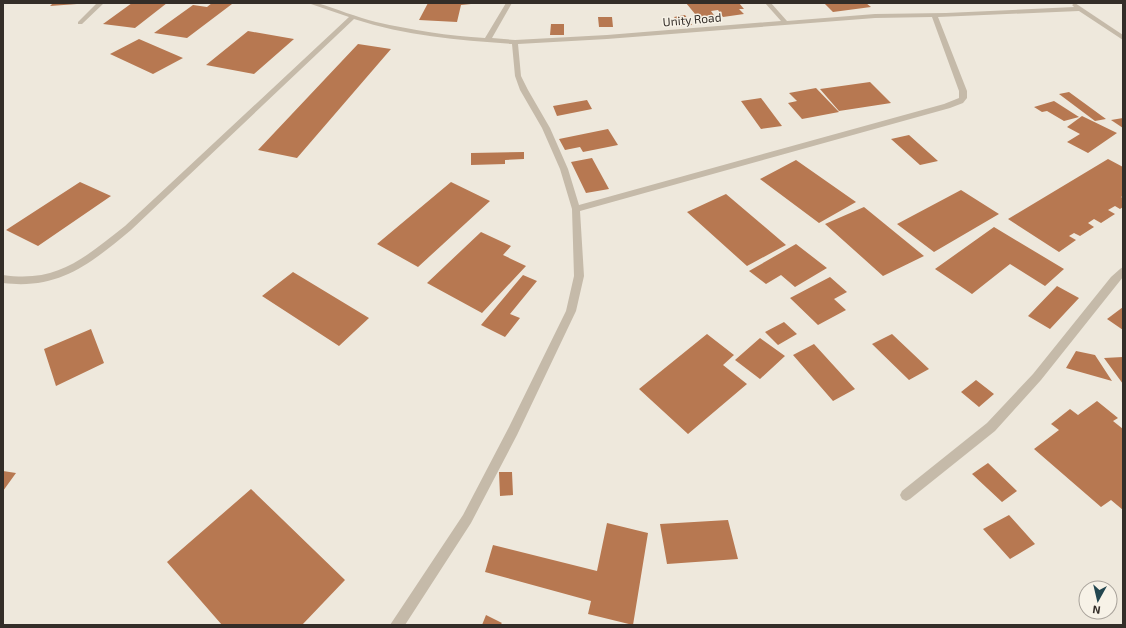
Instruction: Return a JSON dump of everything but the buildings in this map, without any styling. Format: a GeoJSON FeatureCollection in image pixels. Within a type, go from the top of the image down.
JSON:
{"type":"FeatureCollection","features":[{"type":"Feature","properties":{"kind":"street"},"geometry":{"type":"LineString","coordinates":[[80,23],[101,3]]}},
{"type":"Feature","properties":{"kind":"street","name":"Unity Road"},"geometry":{"type":"LineString","coordinates":[[311,3],[353,17],[420,33],[455,38],[515,42],[607,37],[875,16],[1080,9]]}},
{"type":"Feature","properties":{"kind":"street"},"geometry":{"type":"LineString","coordinates":[[487,41],[509,3]]}},
{"type":"Feature","properties":{"kind":"street"},"geometry":{"type":"LineString","coordinates":[[768,3],[785,22]]}},
{"type":"Feature","properties":{"kind":"street"},"geometry":{"type":"LineString","coordinates":[[1072,3],[1123,38]]}},
{"type":"Feature","properties":{"kind":"street"},"geometry":{"type":"LineString","coordinates":[[576,209],[960,101],[963,98],[963,91],[934,15]]}},
{"type":"Feature","properties":{"kind":"street"},"geometry":{"type":"LineString","coordinates":[[3,279],[24,282],[46,280],[63,274],[88,260],[128,228],[353,17]]}},
{"type":"Feature","properties":{"kind":"street"},"geometry":{"type":"LineString","coordinates":[[397,625],[467,519],[513,431],[571,311],[579,276],[576,209],[564,169],[546,128],[524,90],[518,76],[515,42]]}},
{"type":"Feature","properties":{"kind":"street"},"geometry":{"type":"LineString","coordinates":[[906,495],[991,427],[1037,376],[1109,285],[1123,271]]}}]}
